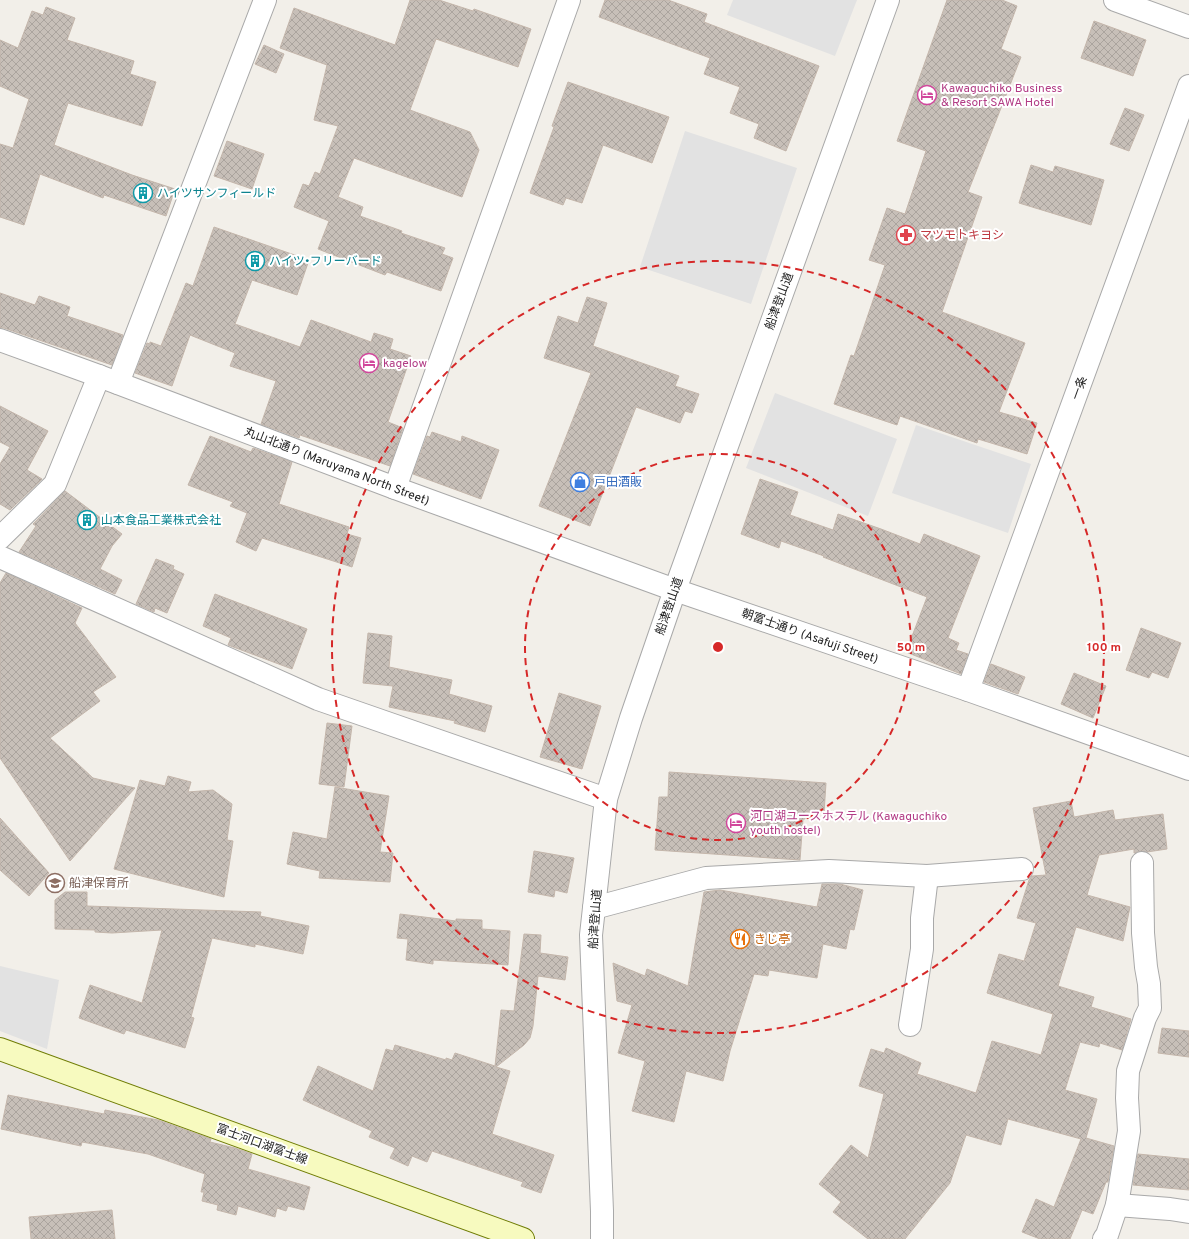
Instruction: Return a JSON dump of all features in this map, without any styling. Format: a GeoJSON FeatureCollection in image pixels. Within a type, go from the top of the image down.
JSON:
{"type":"FeatureCollection","features":[{"type":"Feature","properties":{"kind":"main road","name":"富士河口湖富士線"},"geometry":{"type":"LineString","coordinates":[[0,1049],[523,1239]]}},
{"type":"Feature","properties":{"kind":"street"},"geometry":{"type":"LineString","coordinates":[[0,538],[55,484],[108,379],[265,0]]}},
{"type":"Feature","properties":{"kind":"street"},"geometry":{"type":"LineString","coordinates":[[395,488],[569,0]]}},
{"type":"Feature","properties":{"kind":"street","name":"船津登山道"},"geometry":{"type":"LineString","coordinates":[[602,1239],[591,935],[606,799],[631,718],[674,590],[888,0]]}},
{"type":"Feature","properties":{"kind":"street"},"geometry":{"type":"LineString","coordinates":[[1115,0],[1189,27]]}},
{"type":"Feature","properties":{"kind":"street","name":"一条"},"geometry":{"type":"LineString","coordinates":[[968,690],[1189,86]]}},
{"type":"Feature","properties":{"kind":"street","name":"丸山北通り (Maruyama North Street)"},"geometry":{"type":"LineString","coordinates":[[0,340],[108,379],[395,488],[674,590]]}},
{"type":"Feature","properties":{"kind":"street"},"geometry":{"type":"LineString","coordinates":[[0,557],[318,699],[606,799]]}},
{"type":"Feature","properties":{"kind":"street","name":"朝富士通り (Asafuji Street)"},"geometry":{"type":"LineString","coordinates":[[674,590],[968,690],[1189,769]]}},
{"type":"Feature","properties":{"kind":"street"},"geometry":{"type":"LineString","coordinates":[[1104,1239],[1107,1235],[1117,1205],[1129,1131],[1127,1098],[1128,1071],[1144,1018],[1150,1008],[1144,933],[1142,863]]}},
{"type":"Feature","properties":{"kind":"street"},"geometry":{"type":"LineString","coordinates":[[594,908],[706,878],[830,871],[927,876],[1022,869]]}},
{"type":"Feature","properties":{"kind":"street"},"geometry":{"type":"LineString","coordinates":[[910,1025],[922,949],[922,918],[927,876]]}},
{"type":"Feature","properties":{"kind":"street"},"geometry":{"type":"LineString","coordinates":[[1117,1205],[1189,1212]]}},
{"type":"Feature","properties":{"kind":"shaded area"},"geometry":{"type":"Polygon","coordinates":[[[733,0],[857,0],[835,56],[727,15],[733,0]]]}},
{"type":"Feature","properties":{"kind":"shaded area"},"geometry":{"type":"Polygon","coordinates":[[[685,131],[797,168],[751,304],[640,267],[685,131]]]}},
{"type":"Feature","properties":{"kind":"shaded area"},"geometry":{"type":"Polygon","coordinates":[[[775,393],[897,439],[868,516],[746,468],[775,393]]]}},
{"type":"Feature","properties":{"kind":"shaded area"},"geometry":{"type":"Polygon","coordinates":[[[916,425],[1031,464],[1008,533],[892,493],[916,425]]]}},
{"type":"Feature","properties":{"kind":"shaded area"},"geometry":{"type":"Polygon","coordinates":[[[0,966],[59,980],[47,1049],[0,1031],[0,966]]]}},
{"type":"Feature","properties":{"kind":"building"},"geometry":{"type":"Polygon","coordinates":[[[410,0],[439,0],[473,11],[474,9],[531,29],[518,67],[436,39],[410,110],[470,132],[479,150],[462,197],[354,158],[338,197],[363,207],[360,216],[402,231],[401,233],[445,248],[442,254],[453,258],[441,291],[387,272],[385,275],[318,249],[329,221],[294,207],[303,184],[309,186],[315,172],[320,174],[338,126],[314,120],[327,65],[280,48],[294,8],[395,45],[410,0]]]}},
{"type":"Feature","properties":{"kind":"building"},"geometry":{"type":"Polygon","coordinates":[[[605,0],[668,0],[707,14],[704,22],[819,66],[786,151],[754,138],[759,124],[730,113],[740,87],[704,74],[710,58],[599,17],[605,0]]]}},
{"type":"Feature","properties":{"kind":"building"},"geometry":{"type":"Polygon","coordinates":[[[947,0],[1002,0],[1017,6],[1001,49],[1021,57],[968,192],[982,197],[942,312],[1025,343],[999,412],[1037,423],[1027,454],[978,439],[977,443],[900,416],[897,425],[834,404],[851,355],[854,356],[885,265],[869,260],[887,208],[905,214],[926,151],[897,141],[947,0]]]}},
{"type":"Feature","properties":{"kind":"building"},"geometry":{"type":"Polygon","coordinates":[[[46,7],[75,18],[67,40],[134,61],[130,74],[156,82],[142,126],[68,103],[54,145],[132,175],[175,189],[166,216],[104,195],[103,198],[40,174],[24,225],[0,217],[0,144],[13,148],[29,99],[0,86],[0,40],[18,48],[32,11],[43,15],[46,7]]]}},
{"type":"Feature","properties":{"kind":"building"},"geometry":{"type":"Polygon","coordinates":[[[1094,21],[1146,40],[1133,76],[1081,58],[1094,21]]]}},
{"type":"Feature","properties":{"kind":"building"},"geometry":{"type":"Polygon","coordinates":[[[264,45],[284,54],[276,73],[255,64],[264,45]]]}},
{"type":"Feature","properties":{"kind":"building"},"geometry":{"type":"Polygon","coordinates":[[[568,82],[669,117],[652,163],[603,145],[582,203],[566,198],[563,205],[530,193],[554,127],[552,126],[568,82]]]}},
{"type":"Feature","properties":{"kind":"building"},"geometry":{"type":"Polygon","coordinates":[[[1125,108],[1144,115],[1129,151],[1110,144],[1125,108]]]}},
{"type":"Feature","properties":{"kind":"building"},"geometry":{"type":"Polygon","coordinates":[[[227,141],[264,154],[252,189],[214,176],[227,141]]]}},
{"type":"Feature","properties":{"kind":"building"},"geometry":{"type":"Polygon","coordinates":[[[1031,165],[1053,172],[1055,166],[1104,180],[1091,225],[1019,203],[1031,165]]]}},
{"type":"Feature","properties":{"kind":"building"},"geometry":{"type":"Polygon","coordinates":[[[214,227],[309,260],[297,295],[252,280],[235,324],[300,347],[311,320],[371,342],[374,333],[393,339],[390,349],[411,356],[388,422],[403,428],[390,466],[300,435],[299,438],[261,424],[276,381],[230,366],[235,353],[190,335],[172,386],[135,373],[147,343],[150,344],[150,342],[161,346],[186,283],[193,286],[214,227]]]}},
{"type":"Feature","properties":{"kind":"building"},"geometry":{"type":"Polygon","coordinates":[[[0,293],[35,305],[39,296],[70,307],[67,316],[123,335],[112,365],[4,328],[0,328],[0,293]]]}},
{"type":"Feature","properties":{"kind":"building"},"geometry":{"type":"Polygon","coordinates":[[[587,297],[607,303],[593,346],[679,376],[675,386],[699,394],[692,413],[685,411],[680,423],[636,407],[590,526],[539,506],[591,373],[544,358],[558,316],[578,323],[587,297]]]}},
{"type":"Feature","properties":{"kind":"building"},"geometry":{"type":"Polygon","coordinates":[[[0,406],[48,431],[27,470],[42,479],[10,510],[0,504],[0,464],[10,447],[0,442],[0,406]]]}},
{"type":"Feature","properties":{"kind":"building"},"geometry":{"type":"Polygon","coordinates":[[[432,432],[461,442],[462,436],[499,450],[481,499],[413,474],[427,436],[430,437],[432,432]]]}},
{"type":"Feature","properties":{"kind":"building"},"geometry":{"type":"Polygon","coordinates":[[[210,436],[251,452],[253,448],[292,462],[279,504],[349,527],[347,534],[361,538],[352,567],[262,538],[256,551],[236,542],[247,513],[230,506],[233,502],[188,485],[210,436]]]}},
{"type":"Feature","properties":{"kind":"building"},"geometry":{"type":"Polygon","coordinates":[[[760,479],[798,492],[790,515],[833,530],[838,514],[920,544],[924,534],[980,556],[948,638],[959,643],[956,650],[968,654],[961,674],[906,652],[927,597],[823,557],[824,556],[781,541],[779,548],[741,534],[760,479]]]}},
{"type":"Feature","properties":{"kind":"building"},"geometry":{"type":"Polygon","coordinates":[[[65,491],[122,534],[112,546],[100,569],[122,580],[115,594],[19,552],[36,526],[33,524],[65,491]]]}},
{"type":"Feature","properties":{"kind":"building"},"geometry":{"type":"Polygon","coordinates":[[[156,559],[174,566],[173,569],[184,574],[167,613],[155,608],[154,612],[136,604],[156,559]]]}},
{"type":"Feature","properties":{"kind":"building"},"geometry":{"type":"Polygon","coordinates":[[[6,573],[82,608],[75,623],[116,677],[93,692],[100,701],[50,738],[93,778],[135,788],[70,861],[0,758],[0,583],[6,573]]]}},
{"type":"Feature","properties":{"kind":"building"},"geometry":{"type":"Polygon","coordinates":[[[215,594],[307,629],[292,669],[228,645],[231,638],[203,626],[215,594]]]}},
{"type":"Feature","properties":{"kind":"building"},"geometry":{"type":"Polygon","coordinates":[[[1141,628],[1181,643],[1168,678],[1152,672],[1149,678],[1126,670],[1141,628]]]}},
{"type":"Feature","properties":{"kind":"building"},"geometry":{"type":"Polygon","coordinates":[[[368,633],[392,636],[389,667],[452,680],[449,694],[492,706],[485,732],[454,723],[455,721],[389,707],[393,686],[363,683],[368,633]]]}},
{"type":"Feature","properties":{"kind":"building"},"geometry":{"type":"Polygon","coordinates":[[[991,664],[1025,677],[1018,694],[984,682],[991,664]]]}},
{"type":"Feature","properties":{"kind":"building"},"geometry":{"type":"Polygon","coordinates":[[[1074,673],[1106,686],[1093,718],[1061,704],[1074,673]]]}},
{"type":"Feature","properties":{"kind":"building"},"geometry":{"type":"Polygon","coordinates":[[[559,693],[601,706],[582,769],[540,757],[559,693]]]}},
{"type":"Feature","properties":{"kind":"building"},"geometry":{"type":"Polygon","coordinates":[[[327,723],[352,726],[344,787],[319,784],[327,723]]]}},
{"type":"Feature","properties":{"kind":"building"},"geometry":{"type":"Polygon","coordinates":[[[669,772],[826,783],[824,813],[805,812],[805,819],[803,819],[800,860],[655,850],[659,797],[668,797],[669,772]]]}},
{"type":"Feature","properties":{"kind":"building"},"geometry":{"type":"Polygon","coordinates":[[[168,776],[191,782],[188,792],[213,790],[232,804],[227,840],[233,841],[224,897],[114,869],[140,780],[165,786],[168,776]]]}},
{"type":"Feature","properties":{"kind":"building"},"geometry":{"type":"Polygon","coordinates":[[[335,787],[389,796],[380,852],[393,853],[390,882],[319,878],[320,871],[287,864],[293,832],[327,839],[335,787]]]}},
{"type":"Feature","properties":{"kind":"building"},"geometry":{"type":"Polygon","coordinates":[[[1071,801],[1074,817],[1113,810],[1115,820],[1163,814],[1167,849],[1134,853],[1134,849],[1099,855],[1087,895],[1130,907],[1123,941],[1076,927],[1058,986],[1094,997],[1091,1007],[1131,1019],[1122,1050],[1100,1043],[1099,1047],[1080,1042],[1065,1090],[1097,1099],[1086,1138],[1114,1146],[1108,1182],[1106,1182],[1093,1214],[1082,1210],[1070,1239],[1040,1239],[1022,1232],[1036,1199],[1054,1207],[1081,1139],[1008,1119],[1001,1145],[966,1135],[950,1183],[905,1239],[868,1239],[833,1212],[841,1202],[819,1184],[851,1145],[868,1158],[884,1094],[859,1086],[871,1049],[884,1053],[886,1048],[921,1063],[917,1074],[976,1093],[992,1041],[1041,1055],[1053,1014],[987,993],[999,954],[1024,961],[1036,923],[1017,918],[1029,880],[1032,876],[1046,875],[1033,808],[1071,801]]]}},
{"type":"Feature","properties":{"kind":"building"},"geometry":{"type":"Polygon","coordinates":[[[0,818],[49,873],[29,896],[0,870],[0,818]]]}},
{"type":"Feature","properties":{"kind":"building"},"geometry":{"type":"Polygon","coordinates":[[[534,851],[574,858],[567,893],[555,890],[554,897],[528,892],[534,851]]]}},
{"type":"Feature","properties":{"kind":"building"},"geometry":{"type":"Polygon","coordinates":[[[822,884],[840,884],[863,890],[854,930],[850,929],[846,949],[823,944],[817,978],[769,970],[768,976],[754,974],[730,1051],[723,1081],[686,1071],[674,1122],[632,1111],[645,1061],[618,1053],[632,1005],[617,1001],[613,963],[645,976],[647,969],[688,986],[704,892],[720,890],[817,907],[822,884]]]}},
{"type":"Feature","properties":{"kind":"building"},"geometry":{"type":"Polygon","coordinates":[[[65,892],[87,892],[87,906],[261,912],[260,916],[309,926],[303,954],[255,944],[255,947],[212,938],[191,1017],[194,1018],[185,1048],[126,1030],[124,1034],[79,1018],[90,985],[142,1003],[162,930],[112,933],[95,932],[95,930],[55,929],[55,900],[65,892]]]}},
{"type":"Feature","properties":{"kind":"building"},"geometry":{"type":"Polygon","coordinates":[[[400,914],[456,921],[456,919],[482,920],[482,929],[510,931],[508,965],[433,960],[433,964],[406,960],[408,939],[397,938],[400,914]]]}},
{"type":"Feature","properties":{"kind":"building"},"geometry":{"type":"Polygon","coordinates":[[[524,934],[541,935],[540,953],[568,957],[565,980],[538,976],[533,1026],[530,1038],[524,1045],[496,1067],[510,1071],[492,1134],[554,1155],[541,1193],[521,1186],[523,1182],[432,1151],[427,1162],[412,1156],[408,1166],[390,1158],[395,1148],[369,1137],[372,1131],[303,1100],[318,1066],[373,1091],[386,1049],[393,1051],[395,1045],[446,1060],[446,1058],[452,1060],[455,1053],[495,1066],[501,1010],[514,1011],[524,934]]]}},
{"type":"Feature","properties":{"kind":"building"},"geometry":{"type":"Polygon","coordinates":[[[1162,1028],[1189,1031],[1189,1057],[1158,1053],[1162,1028]]]}},
{"type":"Feature","properties":{"kind":"building"},"geometry":{"type":"Polygon","coordinates":[[[8,1095],[104,1114],[105,1110],[158,1120],[211,1139],[210,1142],[252,1154],[248,1169],[310,1187],[304,1210],[288,1206],[286,1211],[277,1208],[275,1217],[238,1206],[236,1215],[217,1210],[218,1205],[202,1201],[204,1192],[201,1192],[205,1174],[148,1154],[82,1142],[81,1146],[1,1129],[8,1095]]]}},
{"type":"Feature","properties":{"kind":"building"},"geometry":{"type":"Polygon","coordinates":[[[1138,1154],[1189,1159],[1189,1190],[1133,1185],[1138,1154]]]}},
{"type":"Feature","properties":{"kind":"building"},"geometry":{"type":"Polygon","coordinates":[[[112,1210],[115,1239],[31,1239],[29,1217],[112,1210]]]}},
{"type":"Feature","properties":{"kind":"place","name":"Kawaguchiko Business & Resort SAWA Hotel"},"geometry":{"type":"Point","coordinates":[927,95]}},
{"type":"Feature","properties":{"kind":"place","name":"ハイツサンフィールド"},"geometry":{"type":"Point","coordinates":[143,193]}},
{"type":"Feature","properties":{"kind":"place","name":"マツモトキヨシ"},"geometry":{"type":"Point","coordinates":[906,235]}},
{"type":"Feature","properties":{"kind":"place","name":"ハイツ•フリーバード"},"geometry":{"type":"Point","coordinates":[255,261]}},
{"type":"Feature","properties":{"kind":"place","name":"kagelow"},"geometry":{"type":"Point","coordinates":[369,363]}},
{"type":"Feature","properties":{"kind":"place","name":"戸田酒販"},"geometry":{"type":"Point","coordinates":[580,482]}},
{"type":"Feature","properties":{"kind":"place","name":"山本食品工業株式会社"},"geometry":{"type":"Point","coordinates":[87,520]}},
{"type":"Feature","properties":{"kind":"place","name":"河口湖ユースホステル (Kawaguchiko youth hostel)"},"geometry":{"type":"Point","coordinates":[736,823]}},
{"type":"Feature","properties":{"kind":"place","name":"船津保育所"},"geometry":{"type":"Point","coordinates":[55,883]}},
{"type":"Feature","properties":{"kind":"place","name":"きじ亭"},"geometry":{"type":"Point","coordinates":[740,939]}}]}
